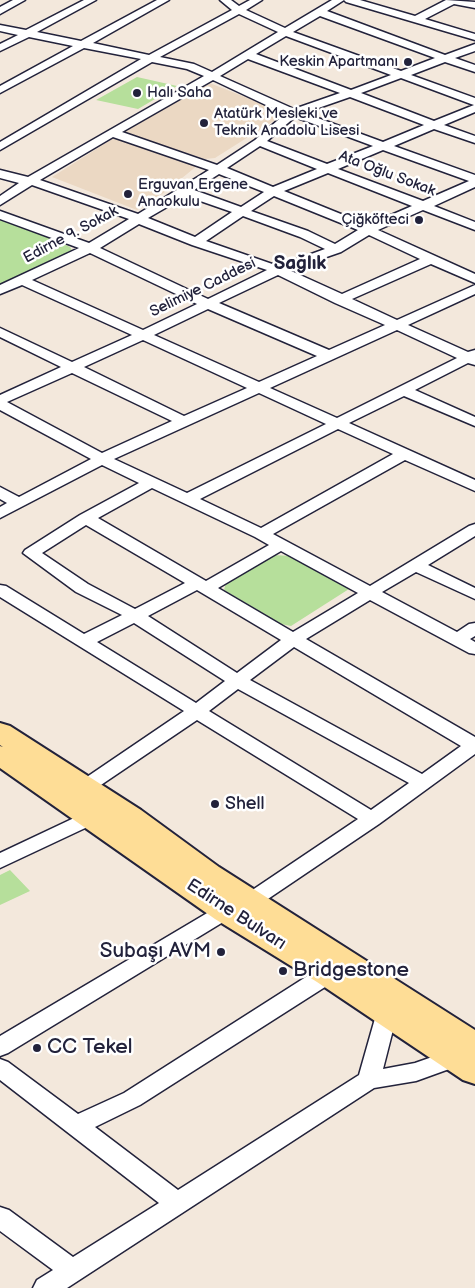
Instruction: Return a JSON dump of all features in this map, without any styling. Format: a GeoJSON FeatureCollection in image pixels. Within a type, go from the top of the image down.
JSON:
{"type":"FeatureCollection","features":[{"type":"Feature","properties":{"kind":"highway","name":"Edirne Bulvarı"},"geometry":{"type":"LineString","coordinates":[[0,732],[85,787],[328,974],[386,1014],[468,1059]]}},
{"type":"Feature","properties":{"kind":"highway","name":"Edirne Bulvarı"},"geometry":{"type":"LineString","coordinates":[[0,755],[91,817],[238,906],[468,1059]]}},
{"type":"Feature","properties":{"kind":"street"},"geometry":{"type":"LineString","coordinates":[[0,11],[20,0]]}},
{"type":"Feature","properties":{"kind":"street"},"geometry":{"type":"LineString","coordinates":[[0,48],[91,0]]}},
{"type":"Feature","properties":{"kind":"street"},"geometry":{"type":"LineString","coordinates":[[0,90],[164,0]]}},
{"type":"Feature","properties":{"kind":"street"},"geometry":{"type":"LineString","coordinates":[[225,0],[239,10],[285,32],[475,102]]}},
{"type":"Feature","properties":{"kind":"street"},"geometry":{"type":"LineString","coordinates":[[0,147],[152,58],[258,0]]}},
{"type":"Feature","properties":{"kind":"street"},"geometry":{"type":"LineString","coordinates":[[0,201],[214,76],[339,0]]}},
{"type":"Feature","properties":{"kind":"street"},"geometry":{"type":"LineString","coordinates":[[349,0],[475,37]]}},
{"type":"Feature","properties":{"kind":"street"},"geometry":{"type":"LineString","coordinates":[[415,20],[452,0],[475,6]]}},
{"type":"Feature","properties":{"kind":"street"},"geometry":{"type":"LineString","coordinates":[[320,12],[475,69]]}},
{"type":"Feature","properties":{"kind":"street"},"geometry":{"type":"LineString","coordinates":[[0,28],[190,66],[293,112],[475,179]]}},
{"type":"Feature","properties":{"kind":"street","name":"Edirne 9. Sokak"},"geometry":{"type":"LineString","coordinates":[[0,290],[90,248],[135,219],[185,191],[259,142],[293,112],[352,93],[475,47]]}},
{"type":"Feature","properties":{"kind":"street"},"geometry":{"type":"LineString","coordinates":[[248,55],[475,140]]}},
{"type":"Feature","properties":{"kind":"street"},"geometry":{"type":"LineString","coordinates":[[196,242],[273,191],[475,108]]}},
{"type":"Feature","properties":{"kind":"street"},"geometry":{"type":"LineString","coordinates":[[112,134],[218,169],[368,230],[475,279]]}},
{"type":"Feature","properties":{"kind":"street","name":"Ata Oğlu Sokak"},"geometry":{"type":"LineString","coordinates":[[259,142],[475,226]]}},
{"type":"Feature","properties":{"kind":"street"},"geometry":{"type":"LineString","coordinates":[[0,174],[32,181],[116,210],[196,242],[278,270],[340,300],[473,358]]}},
{"type":"Feature","properties":{"kind":"street","name":"Selimiye Caddesi"},"geometry":{"type":"LineString","coordinates":[[0,400],[145,334],[278,270],[336,249],[368,230],[475,183]]}},
{"type":"Feature","properties":{"kind":"street"},"geometry":{"type":"LineString","coordinates":[[185,191],[304,234],[336,249]]}},
{"type":"Feature","properties":{"kind":"street"},"geometry":{"type":"LineString","coordinates":[[0,215],[90,248],[209,304],[330,356]]}},
{"type":"Feature","properties":{"kind":"street"},"geometry":{"type":"LineString","coordinates":[[340,300],[430,259]]}},
{"type":"Feature","properties":{"kind":"street"},"geometry":{"type":"LineString","coordinates":[[22,280],[145,334],[336,424],[475,486]]}},
{"type":"Feature","properties":{"kind":"street"},"geometry":{"type":"LineString","coordinates":[[0,514],[102,459],[475,290]]}},
{"type":"Feature","properties":{"kind":"street"},"geometry":{"type":"LineString","coordinates":[[0,332],[73,366],[183,422]]}},
{"type":"Feature","properties":{"kind":"street"},"geometry":{"type":"LineString","coordinates":[[188,499],[403,390],[473,358]]}},
{"type":"Feature","properties":{"kind":"street"},"geometry":{"type":"LineString","coordinates":[[403,390],[475,422]]}},
{"type":"Feature","properties":{"kind":"street"},"geometry":{"type":"LineString","coordinates":[[0,404],[102,459],[261,534],[475,649]]}},
{"type":"Feature","properties":{"kind":"street"},"geometry":{"type":"LineString","coordinates":[[261,534],[404,454]]}},
{"type":"Feature","properties":{"kind":"street"},"geometry":{"type":"LineString","coordinates":[[152,482],[86,518],[31,553],[82,588],[136,616],[237,681],[421,782]]}},
{"type":"Feature","properties":{"kind":"street"},"geometry":{"type":"LineString","coordinates":[[0,492],[19,503]]}},
{"type":"Feature","properties":{"kind":"street"},"geometry":{"type":"LineString","coordinates":[[0,1047],[238,906],[372,820],[421,782],[474,745],[86,518]]}},
{"type":"Feature","properties":{"kind":"street"},"geometry":{"type":"LineString","coordinates":[[85,787],[196,712],[292,640],[475,529]]}},
{"type":"Feature","properties":{"kind":"street"},"geometry":{"type":"LineString","coordinates":[[84,642],[280,545]]}},
{"type":"Feature","properties":{"kind":"street"},"geometry":{"type":"LineString","coordinates":[[415,565],[475,594]]}},
{"type":"Feature","properties":{"kind":"street"},"geometry":{"type":"LineString","coordinates":[[0,590],[372,820]]}},
{"type":"Feature","properties":{"kind":"street"},"geometry":{"type":"LineString","coordinates":[[458,640],[475,628]]}},
{"type":"Feature","properties":{"kind":"street"},"geometry":{"type":"LineString","coordinates":[[0,861],[91,817]]}},
{"type":"Feature","properties":{"kind":"street"},"geometry":{"type":"LineString","coordinates":[[75,1126],[132,1099],[328,974]]}},
{"type":"Feature","properties":{"kind":"street"},"geometry":{"type":"LineString","coordinates":[[369,1080],[386,1014]]}},
{"type":"Feature","properties":{"kind":"street"},"geometry":{"type":"LineString","coordinates":[[46,1288],[369,1080],[416,1072],[468,1059]]}},
{"type":"Feature","properties":{"kind":"street"},"geometry":{"type":"LineString","coordinates":[[0,1068],[177,1203]]}},
{"type":"Feature","properties":{"kind":"street"},"geometry":{"type":"LineString","coordinates":[[0,1217],[73,1270]]}},
{"type":"Feature","properties":{"kind":"shaded area","name":"Atatürk Mesleki ve Teknik Anadolu Lisesi"},"geometry":{"type":"Polygon","coordinates":[[[207,82],[283,112],[283,115],[215,158],[205,159],[127,134],[125,131],[207,82]]]}},
{"type":"Feature","properties":{"kind":"shaded area"},"geometry":{"type":"Polygon","coordinates":[[[117,136],[198,165],[165,192],[137,210],[52,177],[117,136]]]}},
{"type":"Feature","properties":{"kind":"green space","name":"Halı Saha"},"geometry":{"type":"Polygon","coordinates":[[[137,77],[177,86],[138,109],[96,100],[137,77]]]}},
{"type":"Feature","properties":{"kind":"green space"},"geometry":{"type":"Polygon","coordinates":[[[0,217],[70,247],[74,254],[0,287],[0,217]]]}},
{"type":"Feature","properties":{"kind":"green space"},"geometry":{"type":"Polygon","coordinates":[[[273,555],[291,556],[349,589],[291,626],[281,624],[224,590],[226,582],[273,555]]]}},
{"type":"Feature","properties":{"kind":"green space"},"geometry":{"type":"Polygon","coordinates":[[[10,870],[30,891],[0,905],[0,875],[10,870]]]}},
{"type":"Feature","properties":{"kind":"place","name":"Keskin Apartmanı"},"geometry":{"type":"Point","coordinates":[408,62]}},
{"type":"Feature","properties":{"kind":"place","name":"Halı Saha"},"geometry":{"type":"Point","coordinates":[137,93]}},
{"type":"Feature","properties":{"kind":"place","name":"Atatürk Mesleki ve Teknik Anadolu Lisesi"},"geometry":{"type":"Point","coordinates":[204,123]}},
{"type":"Feature","properties":{"kind":"place","name":"Erguvan Ergene Anaokulu"},"geometry":{"type":"Point","coordinates":[128,194]}},
{"type":"Feature","properties":{"kind":"place","name":"Çiğköfteci"},"geometry":{"type":"Point","coordinates":[419,220]}},
{"type":"Feature","properties":{"kind":"place","name":"Shell"},"geometry":{"type":"Point","coordinates":[215,804]}},
{"type":"Feature","properties":{"kind":"place","name":"Subaşı AVM"},"geometry":{"type":"Point","coordinates":[221,952]}},
{"type":"Feature","properties":{"kind":"place","name":"Bridgestone"},"geometry":{"type":"Point","coordinates":[283,971]}},
{"type":"Feature","properties":{"kind":"place","name":"CC Tekel"},"geometry":{"type":"Point","coordinates":[37,1048]}},
{"type":"Feature","properties":{"kind":"district","name":"Sağlık"},"geometry":{"type":"Point","coordinates":[300,264]}}]}
